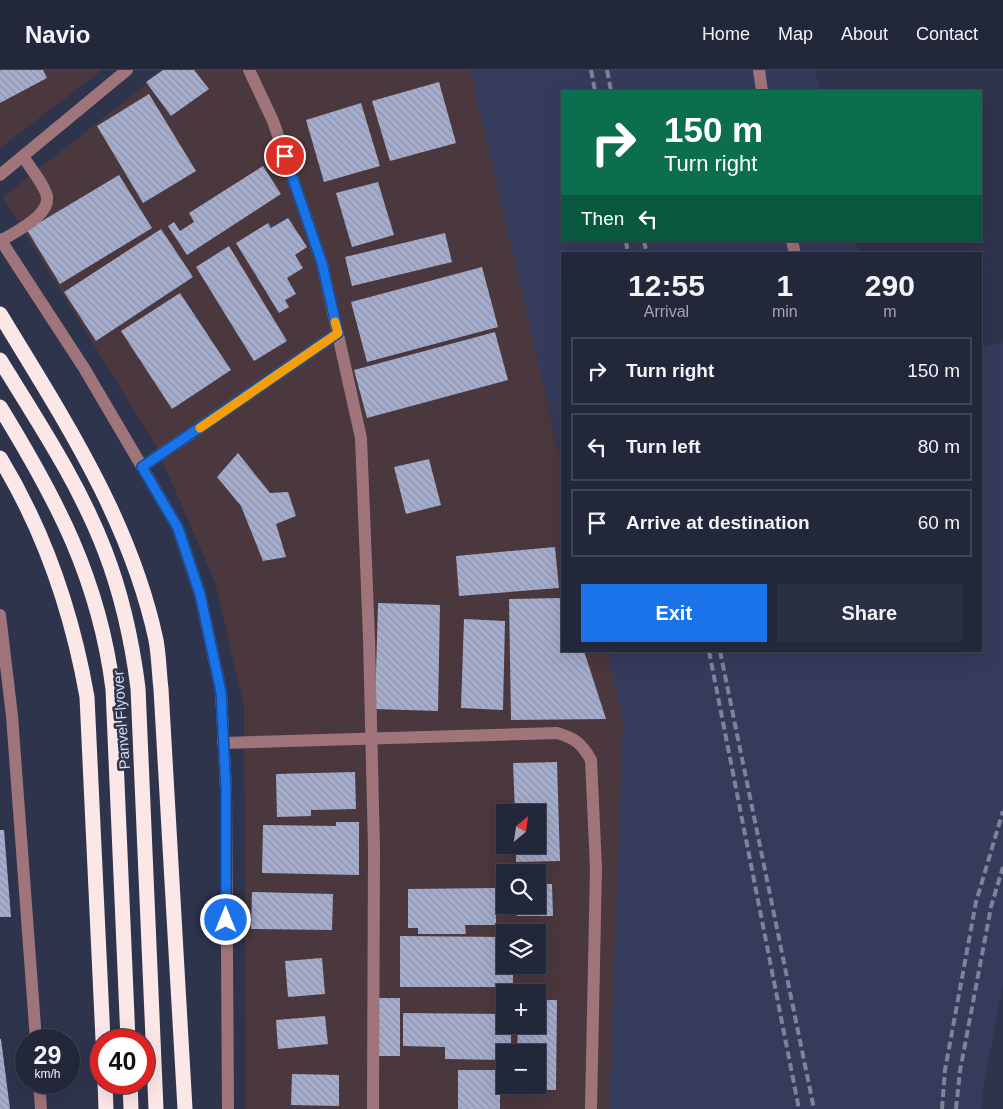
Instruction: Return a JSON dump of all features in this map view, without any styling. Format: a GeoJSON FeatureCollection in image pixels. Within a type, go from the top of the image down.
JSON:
{"type":"FeatureCollection","features":[{"type":"Feature","properties":{"kind":"highway"},"geometry":{"type":"LineString","coordinates":[[0,314],[77,441],[104,493],[127,544],[156,640],[185,1109]]}},
{"type":"Feature","properties":{"kind":"highway","name":"Panvel Flyover"},"geometry":{"type":"LineString","coordinates":[[0,360],[58,454],[105,550],[132,644],[138,688],[156,1109]]}},
{"type":"Feature","properties":{"kind":"highway","name":"Panvel Flyover"},"geometry":{"type":"LineString","coordinates":[[0,407],[36,466],[82,559],[108,649],[113,689],[128,1029]]}},
{"type":"Feature","properties":{"kind":"highway"},"geometry":{"type":"LineString","coordinates":[[0,458],[34,520],[54,569],[80,654],[87,697],[102,1029]]}},
{"type":"Feature","properties":{"kind":"highway"},"geometry":{"type":"LineString","coordinates":[[105,1094],[106,1109]]}},
{"type":"Feature","properties":{"kind":"highway"},"geometry":{"type":"LineString","coordinates":[[130,1094],[131,1109]]}},
{"type":"Feature","properties":{"kind":"street"},"geometry":{"type":"LineString","coordinates":[[0,174],[127,70]]}},
{"type":"Feature","properties":{"kind":"street"},"geometry":{"type":"LineString","coordinates":[[249,70],[273,121],[322,263],[361,438],[372,738],[374,1109]]}},
{"type":"Feature","properties":{"kind":"street"},"geometry":{"type":"LineString","coordinates":[[758,70],[762,90]]}},
{"type":"Feature","properties":{"kind":"street"},"geometry":{"type":"LineString","coordinates":[[23,156],[46,193],[48,204],[44,212],[1,240],[84,368],[178,528],[200,594],[221,692],[228,1109]]}},
{"type":"Feature","properties":{"kind":"street"},"geometry":{"type":"LineString","coordinates":[[142,467],[338,333]]}},
{"type":"Feature","properties":{"kind":"street"},"geometry":{"type":"LineString","coordinates":[[0,616],[12,716],[35,1029]]}},
{"type":"Feature","properties":{"kind":"street"},"geometry":{"type":"LineString","coordinates":[[223,743],[557,733],[573,738],[584,746],[590,760],[596,868],[591,1109]]}},
{"type":"Feature","properties":{"kind":"street"},"geometry":{"type":"LineString","coordinates":[[40,1094],[41,1109]]}},
{"type":"Feature","properties":{"kind":"shaded area"},"geometry":{"type":"Polygon","coordinates":[[[0,70],[102,70],[0,148],[0,70]]]}},
{"type":"Feature","properties":{"kind":"shaded area"},"geometry":{"type":"Polygon","coordinates":[[[164,70],[470,70],[561,460],[561,652],[607,652],[623,720],[609,1109],[246,1109],[244,706],[215,582],[155,444],[3,197],[164,70]]]}},
{"type":"Feature","properties":{"kind":"shaded area"},"geometry":{"type":"Polygon","coordinates":[[[470,70],[815,70],[820,90],[561,90],[561,242],[856,242],[859,252],[561,252],[561,460],[470,70]]]}},
{"type":"Feature","properties":{"kind":"shaded area"},"geometry":{"type":"Polygon","coordinates":[[[1003,343],[1003,985],[983,1089],[982,1109],[609,1109],[623,720],[607,652],[982,652],[982,347],[1003,343]]]}},
{"type":"Feature","properties":{"kind":"building"},"geometry":{"type":"Polygon","coordinates":[[[0,70],[43,70],[47,78],[0,103],[0,70]]]}},
{"type":"Feature","properties":{"kind":"building"},"geometry":{"type":"Polygon","coordinates":[[[163,70],[194,70],[209,89],[171,116],[146,82],[163,70]]]}},
{"type":"Feature","properties":{"kind":"building"},"geometry":{"type":"Polygon","coordinates":[[[439,82],[456,143],[390,161],[372,101],[439,82]]]}},
{"type":"Feature","properties":{"kind":"building"},"geometry":{"type":"Polygon","coordinates":[[[149,94],[196,171],[143,203],[97,126],[149,94]]]}},
{"type":"Feature","properties":{"kind":"building"},"geometry":{"type":"Polygon","coordinates":[[[361,103],[380,166],[324,182],[306,120],[361,103]]]}},
{"type":"Feature","properties":{"kind":"building"},"geometry":{"type":"Polygon","coordinates":[[[263,166],[281,194],[187,255],[168,226],[174,222],[180,231],[194,222],[189,213],[263,166]]]}},
{"type":"Feature","properties":{"kind":"building"},"geometry":{"type":"Polygon","coordinates":[[[119,175],[152,228],[60,284],[27,230],[119,175]]]}},
{"type":"Feature","properties":{"kind":"building"},"geometry":{"type":"Polygon","coordinates":[[[378,182],[394,235],[352,247],[336,193],[378,182]]]}},
{"type":"Feature","properties":{"kind":"building"},"geometry":{"type":"Polygon","coordinates":[[[288,218],[307,247],[295,255],[303,268],[287,278],[296,294],[285,300],[289,307],[279,313],[236,243],[268,223],[271,228],[288,218]]]}},
{"type":"Feature","properties":{"kind":"building"},"geometry":{"type":"Polygon","coordinates":[[[161,229],[193,277],[96,341],[64,292],[161,229]]]}},
{"type":"Feature","properties":{"kind":"building"},"geometry":{"type":"Polygon","coordinates":[[[445,233],[452,262],[352,286],[345,257],[445,233]]]}},
{"type":"Feature","properties":{"kind":"building"},"geometry":{"type":"Polygon","coordinates":[[[229,246],[287,341],[254,361],[196,267],[229,246]]]}},
{"type":"Feature","properties":{"kind":"building"},"geometry":{"type":"Polygon","coordinates":[[[482,267],[498,327],[367,362],[351,302],[482,267]]]}},
{"type":"Feature","properties":{"kind":"building"},"geometry":{"type":"Polygon","coordinates":[[[180,293],[231,370],[172,409],[121,331],[180,293]]]}},
{"type":"Feature","properties":{"kind":"building"},"geometry":{"type":"Polygon","coordinates":[[[495,332],[508,380],[367,418],[354,370],[495,332]]]}},
{"type":"Feature","properties":{"kind":"building"},"geometry":{"type":"Polygon","coordinates":[[[238,453],[270,493],[288,492],[296,516],[276,524],[286,557],[263,561],[241,506],[217,477],[238,453]]]}},
{"type":"Feature","properties":{"kind":"building"},"geometry":{"type":"Polygon","coordinates":[[[429,459],[441,505],[406,514],[394,467],[429,459]]]}},
{"type":"Feature","properties":{"kind":"building"},"geometry":{"type":"Polygon","coordinates":[[[555,547],[559,588],[459,596],[456,556],[555,547]]]}},
{"type":"Feature","properties":{"kind":"building"},"geometry":{"type":"Polygon","coordinates":[[[561,598],[561,652],[584,652],[606,719],[511,720],[509,599],[561,598]]]}},
{"type":"Feature","properties":{"kind":"building"},"geometry":{"type":"Polygon","coordinates":[[[378,603],[440,605],[438,711],[375,709],[378,603]]]}},
{"type":"Feature","properties":{"kind":"building"},"geometry":{"type":"Polygon","coordinates":[[[464,619],[505,621],[503,710],[461,708],[464,619]]]}},
{"type":"Feature","properties":{"kind":"building"},"geometry":{"type":"Polygon","coordinates":[[[557,762],[560,861],[516,862],[516,854],[546,854],[546,804],[515,804],[513,763],[557,762]]]}},
{"type":"Feature","properties":{"kind":"building"},"geometry":{"type":"Polygon","coordinates":[[[355,772],[356,809],[311,810],[311,816],[277,817],[276,774],[355,772]]]}},
{"type":"Feature","properties":{"kind":"building"},"geometry":{"type":"Polygon","coordinates":[[[336,822],[359,822],[359,875],[262,873],[263,825],[336,826],[336,822]]]}},
{"type":"Feature","properties":{"kind":"building"},"geometry":{"type":"Polygon","coordinates":[[[0,830],[4,830],[11,917],[0,917],[0,830]]]}},
{"type":"Feature","properties":{"kind":"building"},"geometry":{"type":"Polygon","coordinates":[[[546,884],[552,884],[553,916],[517,916],[517,914],[546,914],[546,884]]]}},
{"type":"Feature","properties":{"kind":"building"},"geometry":{"type":"Polygon","coordinates":[[[496,888],[496,925],[465,925],[466,934],[418,934],[418,928],[408,928],[408,889],[496,888]]]}},
{"type":"Feature","properties":{"kind":"building"},"geometry":{"type":"Polygon","coordinates":[[[252,892],[333,894],[332,930],[251,929],[252,892]]]}},
{"type":"Feature","properties":{"kind":"building"},"geometry":{"type":"Polygon","coordinates":[[[400,936],[496,937],[496,974],[513,974],[513,984],[496,984],[496,987],[400,987],[400,936]]]}},
{"type":"Feature","properties":{"kind":"building"},"geometry":{"type":"Polygon","coordinates":[[[322,958],[325,994],[288,997],[285,961],[322,958]]]}},
{"type":"Feature","properties":{"kind":"building"},"geometry":{"type":"Polygon","coordinates":[[[377,998],[400,998],[400,1056],[376,1056],[377,998]]]}},
{"type":"Feature","properties":{"kind":"building"},"geometry":{"type":"Polygon","coordinates":[[[546,1000],[557,1000],[556,1090],[546,1090],[546,1044],[517,1044],[518,1034],[546,1034],[546,1000]]]}},
{"type":"Feature","properties":{"kind":"building"},"geometry":{"type":"Polygon","coordinates":[[[403,1013],[496,1014],[496,1034],[511,1034],[511,1044],[496,1044],[496,1060],[445,1059],[445,1047],[403,1046],[403,1013]]]}},
{"type":"Feature","properties":{"kind":"building"},"geometry":{"type":"Polygon","coordinates":[[[325,1016],[328,1044],[278,1049],[276,1020],[325,1016]]]}},
{"type":"Feature","properties":{"kind":"building"},"geometry":{"type":"Polygon","coordinates":[[[1,1039],[10,1109],[0,1109],[1,1039]]]}},
{"type":"Feature","properties":{"kind":"building"},"geometry":{"type":"Polygon","coordinates":[[[458,1070],[496,1070],[496,1094],[500,1094],[500,1109],[458,1109],[458,1070]]]}},
{"type":"Feature","properties":{"kind":"building"},"geometry":{"type":"Polygon","coordinates":[[[292,1074],[339,1075],[339,1106],[291,1105],[292,1074]]]}},
{"type":"Feature","properties":{"kind":"railway"},"geometry":{"type":"LineString","coordinates":[[591,70],[595,90]]}},
{"type":"Feature","properties":{"kind":"railway"},"geometry":{"type":"LineString","coordinates":[[607,70],[611,90]]}},
{"type":"Feature","properties":{"kind":"railway"},"geometry":{"type":"LineString","coordinates":[[626,242],[628,252]]}},
{"type":"Feature","properties":{"kind":"railway"},"geometry":{"type":"LineString","coordinates":[[644,242],[647,252]]}},
{"type":"Feature","properties":{"kind":"railway"},"geometry":{"type":"LineString","coordinates":[[709,652],[799,1109]]}},
{"type":"Feature","properties":{"kind":"railway"},"geometry":{"type":"LineString","coordinates":[[720,652],[814,1109]]}},
{"type":"Feature","properties":{"kind":"railway"},"geometry":{"type":"LineString","coordinates":[[942,1109],[945,1070],[976,902],[1003,811]]}},
{"type":"Feature","properties":{"kind":"railway"},"geometry":{"type":"LineString","coordinates":[[956,1109],[960,1071],[991,907],[1003,867]]}},
{"type":"Feature","properties":{"kind":"slow traffic"},"geometry":{"type":"LineString","coordinates":[[200,428],[338,333],[335,322]]}},
{"type":"Feature","properties":{"kind":"route"},"geometry":{"type":"LineString","coordinates":[[226,920],[226,790],[221,692],[200,594],[178,528],[142,467],[338,333],[322,263],[285,156]]}}]}
